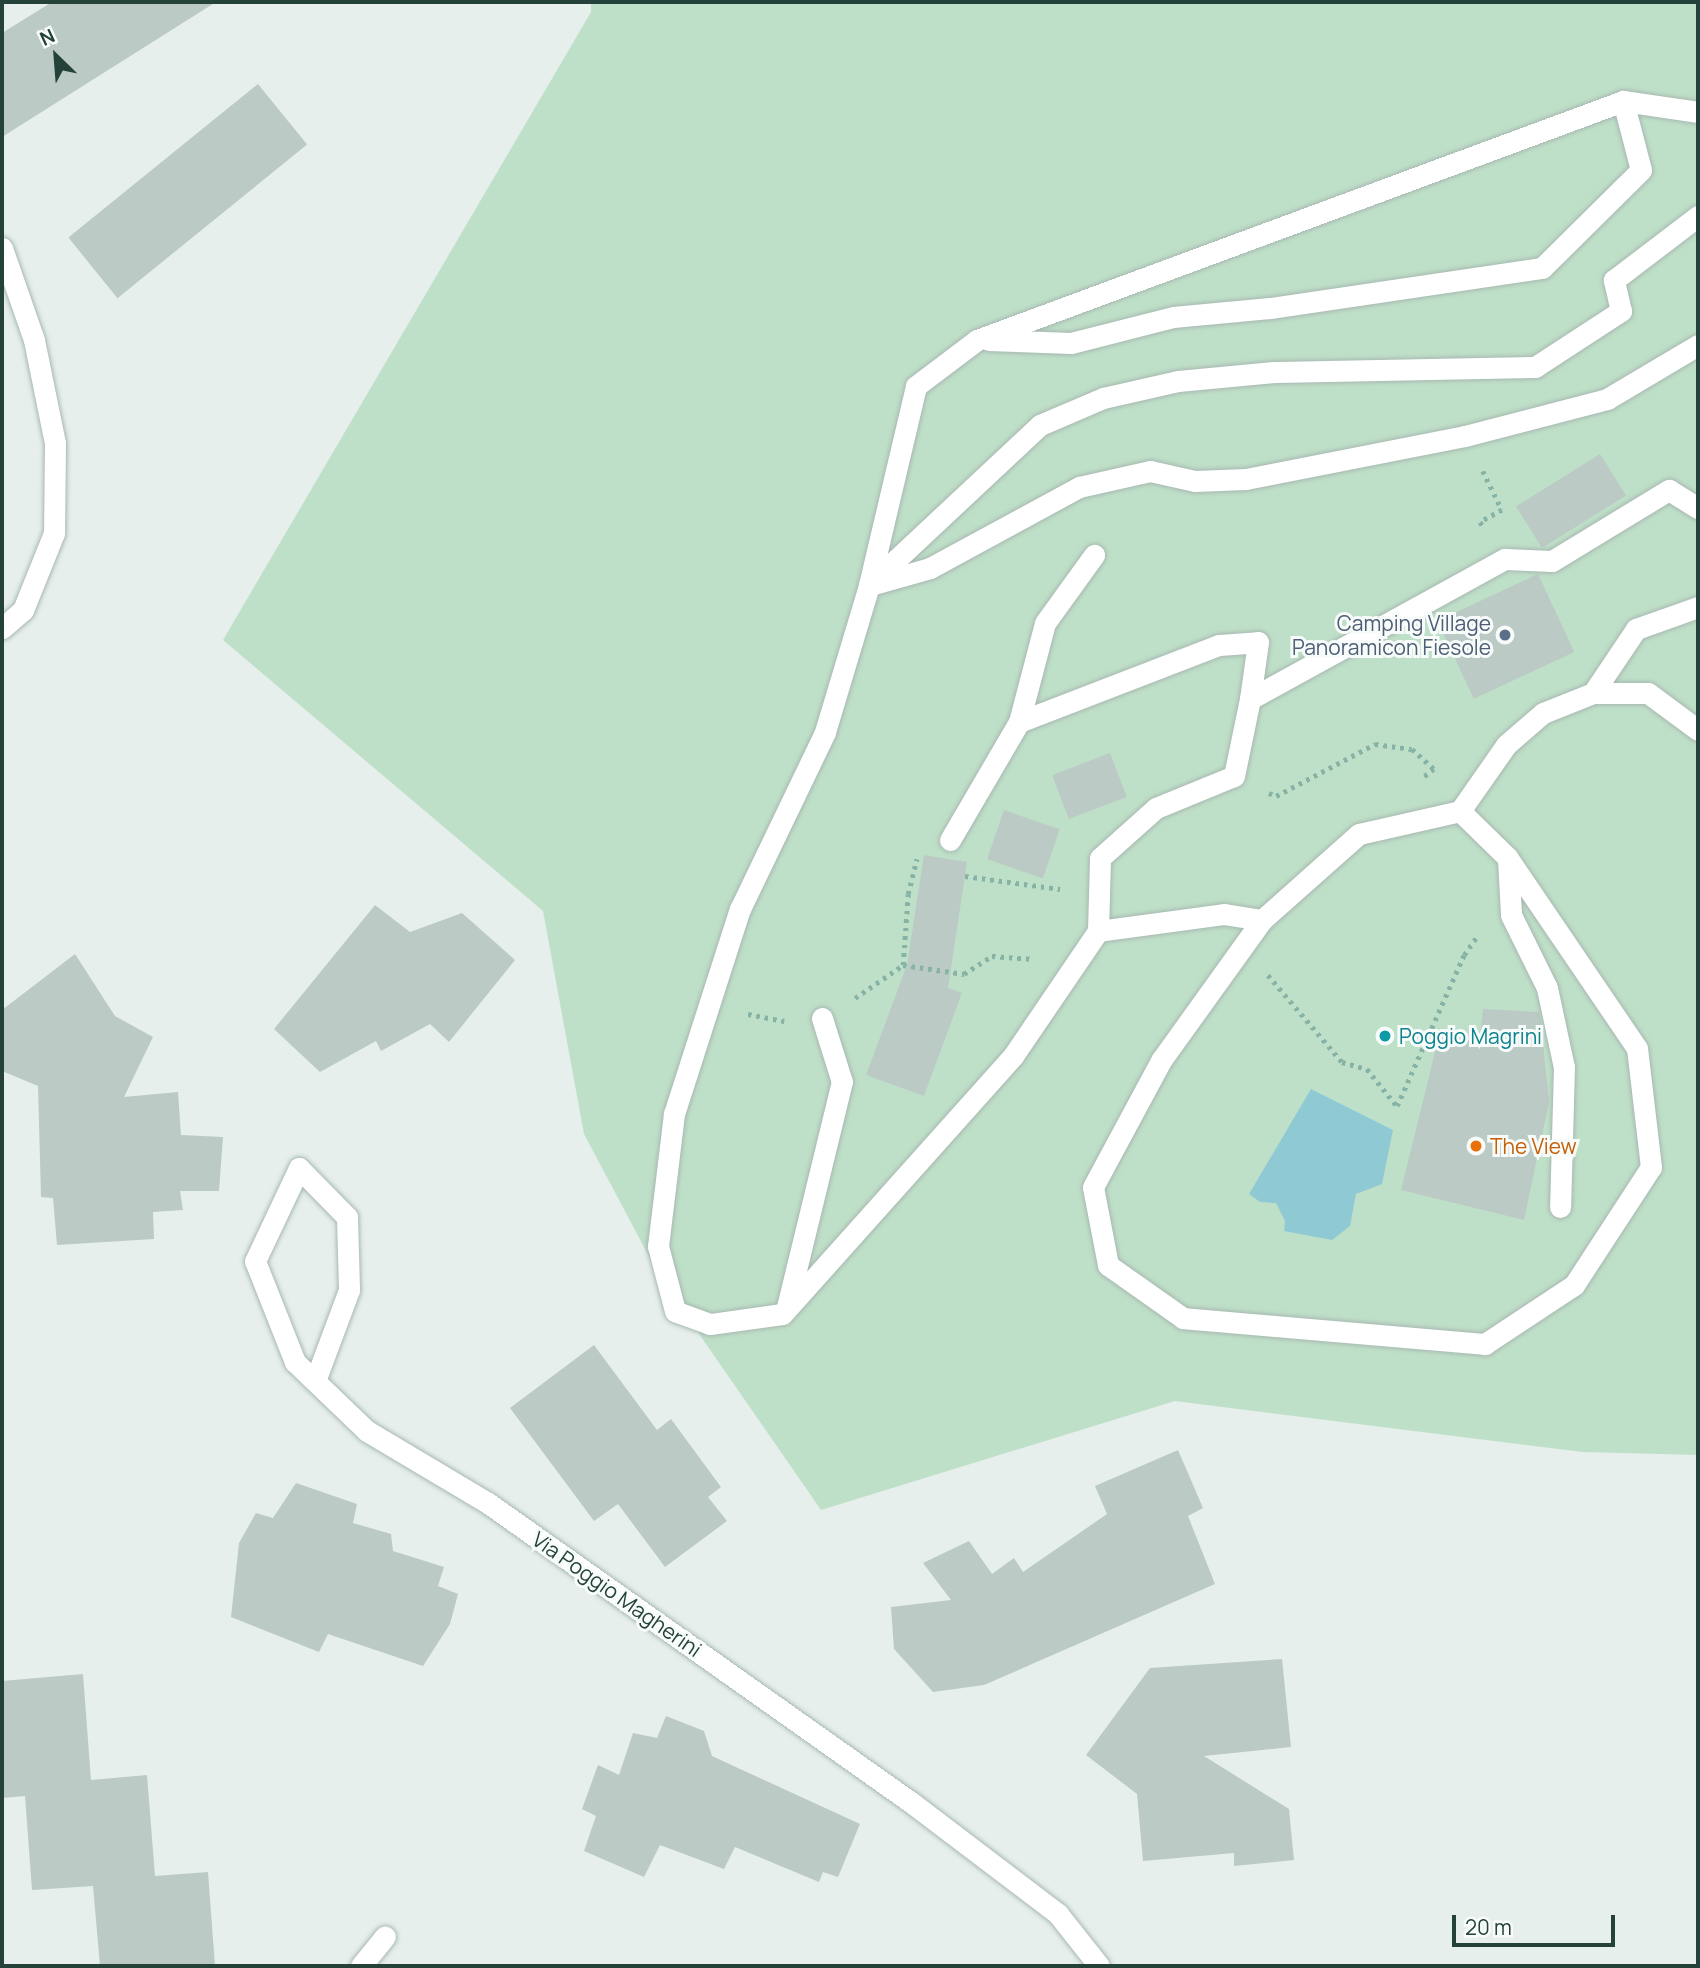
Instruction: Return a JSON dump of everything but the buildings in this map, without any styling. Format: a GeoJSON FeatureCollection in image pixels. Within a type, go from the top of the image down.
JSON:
{"type":"FeatureCollection","features":[{"type":"Feature","properties":{"kind":"street"},"geometry":{"type":"LineString","coordinates":[[977,340],[1071,342],[1173,317],[1270,308],[1542,268],[1641,170],[1623,101]]}},
{"type":"Feature","properties":{"kind":"street"},"geometry":{"type":"LineString","coordinates":[[1019,722],[1219,645],[1258,642],[1250,699],[1234,776],[1156,808],[1100,858],[1098,931],[1013,1056],[782,1314],[710,1324],[676,1311],[658,1246],[674,1114],[740,909],[825,732],[869,585],[916,386],[977,340],[1623,101],[1698,112]]}},
{"type":"Feature","properties":{"kind":"street"},"geometry":{"type":"LineString","coordinates":[[869,585],[1040,425],[1103,398],[1178,381],[1274,372],[1535,367],[1621,311],[1614,280],[1698,216]]}},
{"type":"Feature","properties":{"kind":"street"},"geometry":{"type":"LineString","coordinates":[[2,248],[34,340],[55,443],[54,533],[23,610],[2,628]]}},
{"type":"Feature","properties":{"kind":"street"},"geometry":{"type":"LineString","coordinates":[[869,585],[930,568],[1079,487],[1150,471],[1195,481],[1245,479],[1465,436],[1606,399],[1698,345]]}},
{"type":"Feature","properties":{"kind":"street"},"geometry":{"type":"LineString","coordinates":[[1250,699],[1505,559],[1552,561],[1669,490],[1698,508]]}},
{"type":"Feature","properties":{"kind":"street"},"geometry":{"type":"LineString","coordinates":[[950,840],[1019,722],[1045,623],[1094,555]]}},
{"type":"Feature","properties":{"kind":"street"},"geometry":{"type":"LineString","coordinates":[[1593,693],[1636,629],[1698,607]]}},
{"type":"Feature","properties":{"kind":"street"},"geometry":{"type":"LineString","coordinates":[[2,616],[23,610]]}},
{"type":"Feature","properties":{"kind":"street"},"geometry":{"type":"LineString","coordinates":[[1460,811],[1507,857],[1637,1048],[1651,1167],[1574,1284],[1485,1344],[1183,1318],[1108,1265],[1093,1187],[1162,1059],[1262,920],[1359,834],[1460,811],[1522,729],[1543,713],[1593,693],[1648,693],[1698,730]]}},
{"type":"Feature","properties":{"kind":"street"},"geometry":{"type":"LineString","coordinates":[[1507,857],[1511,915],[1548,988],[1564,1067],[1560,1208]]}},
{"type":"Feature","properties":{"kind":"street"},"geometry":{"type":"LineString","coordinates":[[1098,931],[1224,914],[1262,920]]}},
{"type":"Feature","properties":{"kind":"street"},"geometry":{"type":"LineString","coordinates":[[787,1310],[842,1082],[822,1018]]}},
{"type":"Feature","properties":{"kind":"street","name":"Via Poggio Magherini"},"geometry":{"type":"LineString","coordinates":[[314,1381],[349,1290],[347,1217],[299,1168],[255,1261],[295,1362],[314,1381],[367,1431],[488,1503],[912,1803],[1058,1914],[1099,1966]]}},
{"type":"Feature","properties":{"kind":"street"},"geometry":{"type":"LineString","coordinates":[[361,1966],[385,1936]]}},
{"type":"Feature","properties":{"kind":"path"},"geometry":{"type":"LineString","coordinates":[[1465,436],[1502,510],[1480,522]]}},
{"type":"Feature","properties":{"kind":"path"},"geometry":{"type":"LineString","coordinates":[[1234,776],[1276,796],[1375,744],[1412,749],[1434,769]]}},
{"type":"Feature","properties":{"kind":"path"},"geometry":{"type":"LineString","coordinates":[[919,852],[908,894],[902,965],[964,974],[992,956],[1076,962]]}},
{"type":"Feature","properties":{"kind":"path"},"geometry":{"type":"LineString","coordinates":[[966,878],[1098,894]]}},
{"type":"Feature","properties":{"kind":"path"},"geometry":{"type":"LineString","coordinates":[[1243,945],[1342,1062],[1367,1069],[1396,1106],[1464,955],[1510,888]]}},
{"type":"Feature","properties":{"kind":"green space"},"geometry":{"type":"Polygon","coordinates":[[[591,2],[1698,2],[1698,1455],[1583,1452],[1175,1401],[821,1510],[661,1279],[584,1134],[543,911],[223,640],[591,12],[591,2]]]}},
{"type":"Feature","properties":{"kind":"water"},"geometry":{"type":"Polygon","coordinates":[[[1311,1089],[1393,1130],[1382,1184],[1356,1194],[1350,1226],[1332,1240],[1284,1231],[1285,1221],[1276,1203],[1260,1202],[1249,1194],[1311,1089]]]}},
{"type":"Feature","properties":{"kind":"place","name":"Camping Village Panoramicon Fiesole"},"geometry":{"type":"Point","coordinates":[1505,635]}},
{"type":"Feature","properties":{"kind":"place","name":"Poggio Magrini"},"geometry":{"type":"Point","coordinates":[1385,1036]}},
{"type":"Feature","properties":{"kind":"place","name":"The View"},"geometry":{"type":"Point","coordinates":[1476,1146]}}]}
